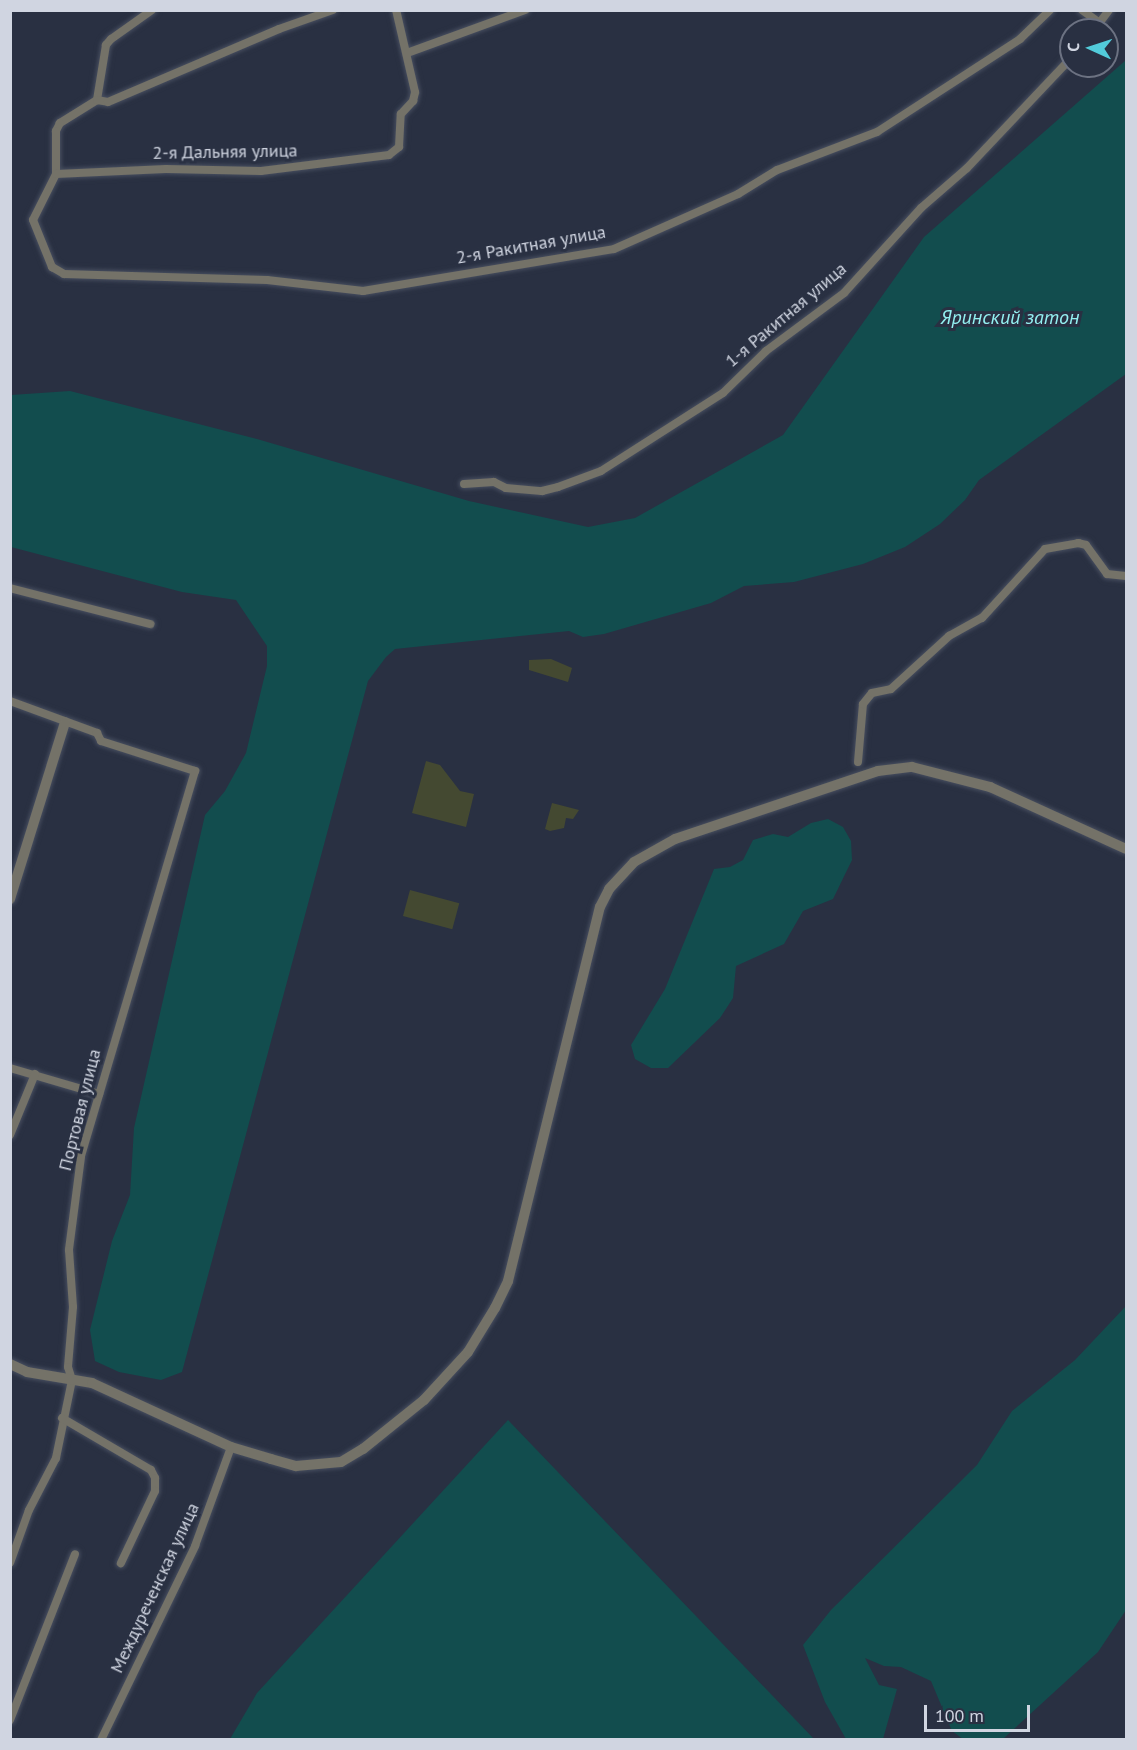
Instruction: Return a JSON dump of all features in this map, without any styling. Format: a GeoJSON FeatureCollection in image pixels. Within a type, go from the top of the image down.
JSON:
{"type":"FeatureCollection","features":[{"type":"Feature","properties":{"kind":"street"},"geometry":{"type":"LineString","coordinates":[[56,174],[56,131],[60,123],[97,100],[102,91],[106,45],[152,10]]}},
{"type":"Feature","properties":{"kind":"street"},"geometry":{"type":"LineString","coordinates":[[97,100],[108,102],[279,29],[333,10]]}},
{"type":"Feature","properties":{"kind":"street","name":"2-я Дальняя улица"},"geometry":{"type":"LineString","coordinates":[[56,174],[166,169],[261,171],[389,155],[399,147],[401,114],[413,101],[415,92],[396,10]]}},
{"type":"Feature","properties":{"kind":"street"},"geometry":{"type":"LineString","coordinates":[[407,53],[525,10]]}},
{"type":"Feature","properties":{"kind":"street","name":"2-я Ракитная улица"},"geometry":{"type":"LineString","coordinates":[[56,174],[33,220],[33,228],[52,267],[64,274],[267,280],[363,291],[614,249],[738,194],[777,170],[877,132],[1020,39],[1050,10]]}},
{"type":"Feature","properties":{"kind":"street","name":"1-я Ракитная улица"},"geometry":{"type":"LineString","coordinates":[[464,484],[494,482],[506,488],[542,491],[558,487],[601,471],[723,393],[752,363],[844,292],[921,208],[967,168],[1059,71]]}},
{"type":"Feature","properties":{"kind":"street"},"geometry":{"type":"LineString","coordinates":[[858,762],[863,704],[873,693],[891,689],[949,636],[982,618],[1045,549],[1078,543],[1086,545],[1107,574],[1126,576]]}},
{"type":"Feature","properties":{"kind":"street"},"geometry":{"type":"LineString","coordinates":[[10,588],[150,624]]}},
{"type":"Feature","properties":{"kind":"street"},"geometry":{"type":"LineString","coordinates":[[10,701],[65,722],[10,899]]}},
{"type":"Feature","properties":{"kind":"street","name":"Портовая улица"},"geometry":{"type":"LineString","coordinates":[[10,1563],[30,1510],[56,1458],[62,1418],[72,1380],[68,1367],[67,1338],[73,1306],[69,1250],[81,1157],[195,771],[101,741],[97,733],[65,722]]}},
{"type":"Feature","properties":{"kind":"street"},"geometry":{"type":"LineString","coordinates":[[10,1364],[27,1372],[72,1380],[112,1391],[231,1447],[296,1466],[340,1462],[363,1449],[424,1400],[468,1352],[508,1281],[600,908],[624,871],[644,855],[675,839],[878,771],[912,767],[990,787],[1126,849]]}},
{"type":"Feature","properties":{"kind":"street"},"geometry":{"type":"LineString","coordinates":[[10,1068],[99,1094]]}},
{"type":"Feature","properties":{"kind":"street"},"geometry":{"type":"LineString","coordinates":[[10,1135],[35,1074]]}},
{"type":"Feature","properties":{"kind":"street"},"geometry":{"type":"LineString","coordinates":[[62,1418],[151,1470],[155,1478],[155,1491],[121,1563]]}},
{"type":"Feature","properties":{"kind":"street","name":"Междуреченская улица"},"geometry":{"type":"LineString","coordinates":[[101,1740],[195,1546],[231,1447]]}},
{"type":"Feature","properties":{"kind":"street"},"geometry":{"type":"LineString","coordinates":[[10,1720],[75,1554]]}},
{"type":"Feature","properties":{"kind":"shaded area"},"geometry":{"type":"Polygon","coordinates":[[[551,659],[572,668],[568,682],[529,670],[529,660],[551,659]]]}},
{"type":"Feature","properties":{"kind":"shaded area"},"geometry":{"type":"Polygon","coordinates":[[[426,761],[440,765],[460,791],[474,794],[466,827],[412,813],[426,761]]]}},
{"type":"Feature","properties":{"kind":"shaded area"},"geometry":{"type":"Polygon","coordinates":[[[552,803],[579,810],[573,819],[566,818],[564,828],[550,831],[545,829],[552,803]]]}},
{"type":"Feature","properties":{"kind":"shaded area"},"geometry":{"type":"Polygon","coordinates":[[[410,890],[459,903],[452,929],[403,916],[410,890]]]}},
{"type":"Feature","properties":{"kind":"water","name":"Яринский затон"},"geometry":{"type":"Polygon","coordinates":[[[1126,60],[1126,374],[979,480],[965,500],[940,524],[905,547],[863,564],[794,582],[744,586],[711,603],[604,634],[583,637],[569,631],[395,649],[386,657],[368,681],[182,1372],[161,1380],[119,1372],[95,1361],[90,1330],[112,1241],[130,1195],[134,1128],[205,815],[225,791],[246,753],[267,666],[267,646],[236,600],[182,592],[11,547],[11,395],[70,391],[257,439],[469,501],[588,527],[635,518],[783,435],[924,237],[1105,78],[1119,78],[1119,66],[1126,60]]]}},
{"type":"Feature","properties":{"kind":"water"},"geometry":{"type":"Polygon","coordinates":[[[828,819],[843,827],[851,841],[852,860],[833,899],[803,911],[784,944],[736,966],[733,998],[720,1018],[668,1068],[651,1068],[635,1059],[631,1045],[665,989],[714,869],[730,867],[743,860],[753,840],[773,834],[788,837],[811,823],[828,819]]]}},
{"type":"Feature","properties":{"kind":"water"},"geometry":{"type":"Polygon","coordinates":[[[1126,1306],[1126,1610],[1098,1652],[1003,1739],[963,1739],[952,1731],[931,1681],[901,1667],[884,1666],[865,1658],[879,1685],[897,1689],[883,1739],[846,1739],[825,1702],[803,1645],[831,1610],[977,1465],[1012,1411],[1075,1360],[1126,1306]]]}},
{"type":"Feature","properties":{"kind":"water"},"geometry":{"type":"Polygon","coordinates":[[[508,1420],[814,1739],[230,1739],[257,1693],[508,1420]]]}}]}
